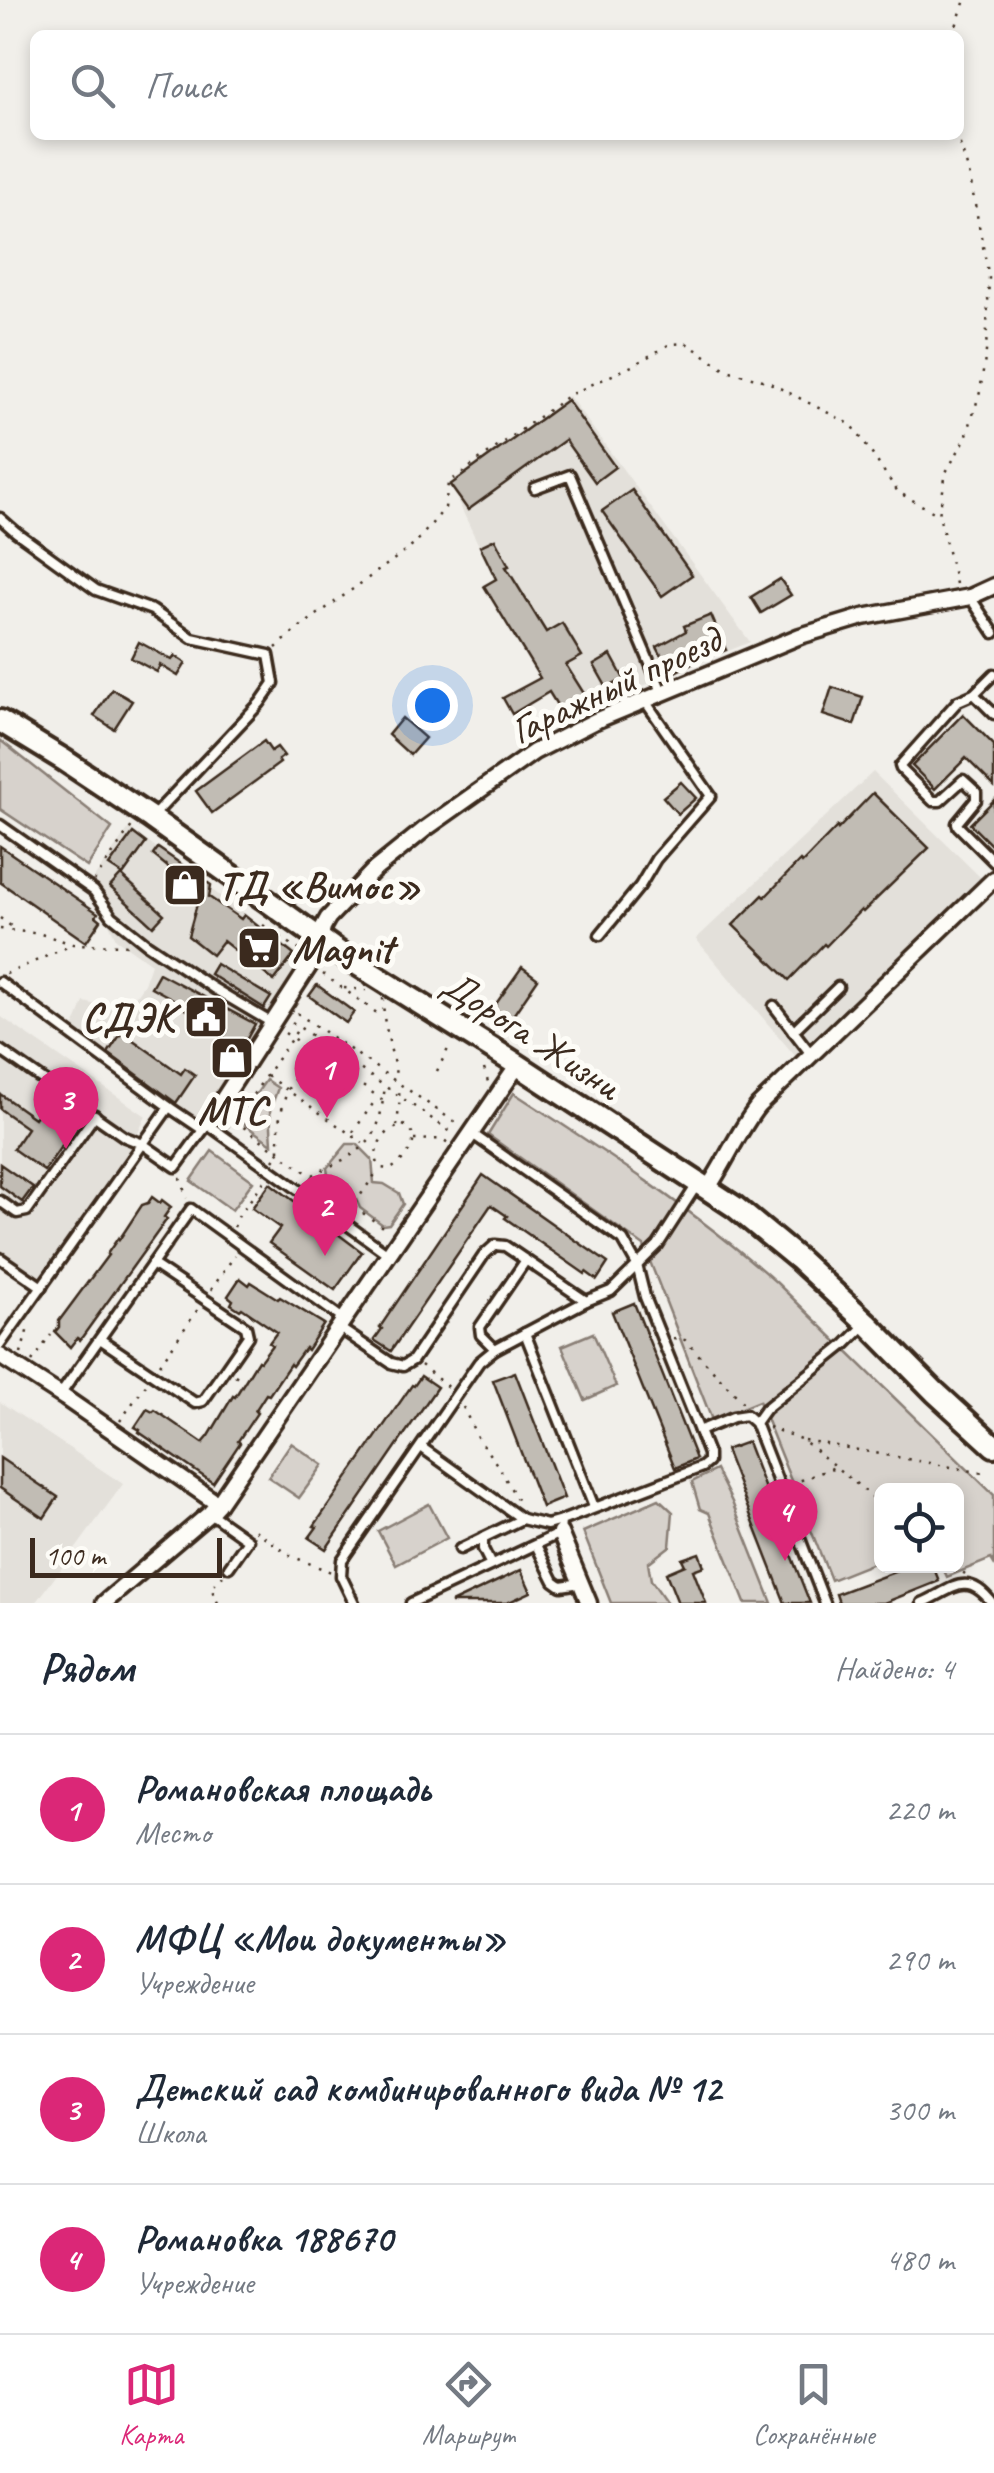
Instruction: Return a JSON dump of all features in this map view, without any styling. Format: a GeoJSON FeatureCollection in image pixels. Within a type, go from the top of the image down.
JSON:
{"type":"FeatureCollection","features":[{"type":"Feature","properties":{"kind":"main road","name":"Дорога Жизни"},"geometry":{"type":"LineString","coordinates":[[0,721],[146,815],[320,938],[735,1208],[798,1259],[994,1446]]}},
{"type":"Feature","properties":{"kind":"street","name":"Гаражный проезд"},"geometry":{"type":"LineString","coordinates":[[209,1129],[313,960],[323,927],[339,904],[373,870],[425,829],[534,752],[595,721],[800,636],[862,618],[992,591]]}},
{"type":"Feature","properties":{"kind":"street"},"geometry":{"type":"LineString","coordinates":[[703,1186],[726,1164],[746,1121],[758,1106],[994,879]]}},
{"type":"Feature","properties":{"kind":"street"},"geometry":{"type":"LineString","coordinates":[[104,1603],[214,1508],[518,1064]]}},
{"type":"Feature","properties":{"kind":"street"},"geometry":{"type":"LineString","coordinates":[[0,1356],[22,1366],[214,1508]]}},
{"type":"Feature","properties":{"kind":"street"},"geometry":{"type":"LineString","coordinates":[[560,1527],[589,1603]]}},
{"type":"Feature","properties":{"kind":"lane"},"geometry":{"type":"LineString","coordinates":[[535,488],[570,476],[663,694]]}},
{"type":"Feature","properties":{"kind":"lane"},"geometry":{"type":"LineString","coordinates":[[0,518],[96,590],[152,610],[192,638],[269,655],[274,683],[260,703],[146,815]]}},
{"type":"Feature","properties":{"kind":"lane"},"geometry":{"type":"LineString","coordinates":[[965,599],[994,633]]}},
{"type":"Feature","properties":{"kind":"lane"},"geometry":{"type":"LineString","coordinates":[[994,674],[974,694],[958,701],[900,766],[936,802],[963,780],[976,792],[976,800],[957,822],[958,826],[994,862]]}},
{"type":"Feature","properties":{"kind":"lane"},"geometry":{"type":"LineString","coordinates":[[974,694],[994,714]]}},
{"type":"Feature","properties":{"kind":"lane"},"geometry":{"type":"LineString","coordinates":[[600,935],[640,886],[656,858],[711,796],[645,701]]}},
{"type":"Feature","properties":{"kind":"lane"},"geometry":{"type":"LineString","coordinates":[[0,826],[94,891],[112,916],[147,944],[213,988],[276,1016]]}},
{"type":"Feature","properties":{"kind":"lane"},"geometry":{"type":"LineString","coordinates":[[0,979],[169,1107],[271,1170],[388,1254]]}},
{"type":"Feature","properties":{"kind":"lane"},"geometry":{"type":"LineString","coordinates":[[793,1030],[838,987]]}},
{"type":"Feature","properties":{"kind":"lane"},"geometry":{"type":"LineString","coordinates":[[774,1006],[811,1054]]}},
{"type":"Feature","properties":{"kind":"lane"},"geometry":{"type":"LineString","coordinates":[[0,1050],[125,1137],[143,1144],[176,1167],[209,1129]]}},
{"type":"Feature","properties":{"kind":"lane"},"geometry":{"type":"LineString","coordinates":[[0,1345],[169,1107]]}},
{"type":"Feature","properties":{"kind":"lane"},"geometry":{"type":"LineString","coordinates":[[0,1201],[17,1213],[27,1211],[95,1116]]}},
{"type":"Feature","properties":{"kind":"lane"},"geometry":{"type":"LineString","coordinates":[[411,1603],[536,1544],[594,1507],[708,1462],[645,1297],[637,1265],[623,1240],[465,1142]]}},
{"type":"Feature","properties":{"kind":"lane"},"geometry":{"type":"LineString","coordinates":[[354,1603],[342,1576],[342,1560],[478,1362],[495,1349],[611,1291],[658,1245],[703,1186]]}},
{"type":"Feature","properties":{"kind":"lane"},"geometry":{"type":"LineString","coordinates":[[60,1395],[190,1209],[391,1363],[403,1366],[414,1360],[494,1245],[505,1246],[586,1302]]}},
{"type":"Feature","properties":{"kind":"lane"},"geometry":{"type":"LineString","coordinates":[[0,1258],[42,1287]]}},
{"type":"Feature","properties":{"kind":"lane"},"geometry":{"type":"LineString","coordinates":[[495,1349],[481,1335],[480,1327],[526,1260]]}},
{"type":"Feature","properties":{"kind":"lane"},"geometry":{"type":"LineString","coordinates":[[100,1339],[195,1403],[203,1401],[248,1336],[246,1328],[152,1264]]}},
{"type":"Feature","properties":{"kind":"lane"},"geometry":{"type":"LineString","coordinates":[[755,1423],[765,1409],[867,1323]]}},
{"type":"Feature","properties":{"kind":"lane"},"geometry":{"type":"LineString","coordinates":[[525,1333],[594,1507]]}},
{"type":"Feature","properties":{"kind":"lane"},"geometry":{"type":"LineString","coordinates":[[699,1432],[746,1415],[755,1423],[825,1603]]}},
{"type":"Feature","properties":{"kind":"lane"},"geometry":{"type":"LineString","coordinates":[[421,1447],[526,1521],[560,1527]]}},
{"type":"Feature","properties":{"kind":"lane"},"geometry":{"type":"LineString","coordinates":[[214,1508],[248,1540],[229,1568]]}},
{"type":"Feature","properties":{"kind":"lane"},"geometry":{"type":"LineString","coordinates":[[460,1549],[526,1521]]}},
{"type":"Feature","properties":{"kind":"lane"},"geometry":{"type":"LineString","coordinates":[[482,1538],[491,1566]]}},
{"type":"Feature","properties":{"kind":"lane"},"geometry":{"type":"LineString","coordinates":[[536,1544],[554,1581],[561,1586],[581,1583]]}},
{"type":"Feature","properties":{"kind":"lane"},"geometry":{"type":"LineString","coordinates":[[922,1603],[947,1588],[964,1584],[979,1588],[992,1603]]}},
{"type":"Feature","properties":{"kind":"path"},"geometry":{"type":"LineString","coordinates":[[954,30],[964,0]]}},
{"type":"Feature","properties":{"kind":"path"},"geometry":{"type":"LineString","coordinates":[[959,140],[989,278],[980,392],[966,438],[946,472],[939,515],[965,599]]}},
{"type":"Feature","properties":{"kind":"path"},"geometry":{"type":"LineString","coordinates":[[269,655],[296,630],[414,545],[445,508],[448,484],[569,395],[670,344],[686,344],[727,370],[766,381],[852,426],[898,492],[939,515]]}},
{"type":"Feature","properties":{"kind":"path"},"geometry":{"type":"LineString","coordinates":[[97,876],[146,815]]}},
{"type":"Feature","properties":{"kind":"path"},"geometry":{"type":"LineString","coordinates":[[0,918],[19,932]]}},
{"type":"Feature","properties":{"kind":"path"},"geometry":{"type":"LineString","coordinates":[[264,925],[303,952]]}},
{"type":"Feature","properties":{"kind":"path"},"geometry":{"type":"LineString","coordinates":[[0,929],[41,934],[73,944],[147,944]]}},
{"type":"Feature","properties":{"kind":"path"},"geometry":{"type":"LineString","coordinates":[[0,979],[73,944]]}},
{"type":"Feature","properties":{"kind":"path"},"geometry":{"type":"LineString","coordinates":[[318,970],[384,1018]]}},
{"type":"Feature","properties":{"kind":"path"},"geometry":{"type":"LineString","coordinates":[[343,988],[376,992]]}},
{"type":"Feature","properties":{"kind":"path"},"geometry":{"type":"LineString","coordinates":[[383,997],[400,1098],[396,1126]]}},
{"type":"Feature","properties":{"kind":"path"},"geometry":{"type":"LineString","coordinates":[[276,1016],[299,1027],[465,1142]]}},
{"type":"Feature","properties":{"kind":"path"},"geometry":{"type":"LineString","coordinates":[[276,1016],[292,1038],[383,1100]]}},
{"type":"Feature","properties":{"kind":"path"},"geometry":{"type":"LineString","coordinates":[[276,1016],[398,1083],[465,1142]]}},
{"type":"Feature","properties":{"kind":"path"},"geometry":{"type":"LineString","coordinates":[[209,1129],[235,1121],[299,1027]]}},
{"type":"Feature","properties":{"kind":"path"},"geometry":{"type":"LineString","coordinates":[[438,1071],[448,1046]]}},
{"type":"Feature","properties":{"kind":"path"},"geometry":{"type":"LineString","coordinates":[[279,1152],[279,1121],[287,1090],[313,1052]]}},
{"type":"Feature","properties":{"kind":"path"},"geometry":{"type":"LineString","coordinates":[[266,1076],[366,1144]]}},
{"type":"Feature","properties":{"kind":"path"},"geometry":{"type":"LineString","coordinates":[[312,1176],[366,1144],[378,1126],[385,1087]]}},
{"type":"Feature","properties":{"kind":"path"},"geometry":{"type":"LineString","coordinates":[[351,1135],[378,1096]]}},
{"type":"Feature","properties":{"kind":"path"},"geometry":{"type":"LineString","coordinates":[[235,1121],[394,1234]]}},
{"type":"Feature","properties":{"kind":"path"},"geometry":{"type":"LineString","coordinates":[[396,1126],[412,1130],[413,1140],[407,1155],[392,1169],[385,1170],[376,1163],[377,1148],[396,1126]]}},
{"type":"Feature","properties":{"kind":"path"},"geometry":{"type":"LineString","coordinates":[[413,1140],[465,1142]]}},
{"type":"Feature","properties":{"kind":"path"},"geometry":{"type":"LineString","coordinates":[[176,1167],[190,1209]]}},
{"type":"Feature","properties":{"kind":"path"},"geometry":{"type":"LineString","coordinates":[[353,1205],[380,1168]]}},
{"type":"Feature","properties":{"kind":"path"},"geometry":{"type":"LineString","coordinates":[[228,1236],[271,1170]]}},
{"type":"Feature","properties":{"kind":"path"},"geometry":{"type":"LineString","coordinates":[[113,1431],[241,1246]]}},
{"type":"Feature","properties":{"kind":"path"},"geometry":{"type":"LineString","coordinates":[[22,1366],[29,1326]]}},
{"type":"Feature","properties":{"kind":"path"},"geometry":{"type":"LineString","coordinates":[[22,1366],[51,1335]]}},
{"type":"Feature","properties":{"kind":"path"},"geometry":{"type":"LineString","coordinates":[[662,1338],[685,1340],[748,1409],[755,1423],[803,1440],[989,1474]]}},
{"type":"Feature","properties":{"kind":"path"},"geometry":{"type":"LineString","coordinates":[[225,1368],[248,1384]]}},
{"type":"Feature","properties":{"kind":"path"},"geometry":{"type":"LineString","coordinates":[[426,1368],[456,1394],[526,1521]]}},
{"type":"Feature","properties":{"kind":"path"},"geometry":{"type":"LineString","coordinates":[[803,1440],[874,1499]]}},
{"type":"Feature","properties":{"kind":"path"},"geometry":{"type":"LineString","coordinates":[[781,1488],[835,1467]]}},
{"type":"Feature","properties":{"kind":"path"},"geometry":{"type":"LineString","coordinates":[[255,1530],[291,1556],[342,1576]]}},
{"type":"Feature","properties":{"kind":"path"},"geometry":{"type":"LineString","coordinates":[[218,1603],[211,1588],[229,1568]]}},
{"type":"Feature","properties":{"kind":"shaded area"},"geometry":{"type":"Polygon","coordinates":[[[569,396],[750,642],[565,718],[484,586],[495,579],[450,485],[569,396]]]}},
{"type":"Feature","properties":{"kind":"shaded area"},"geometry":{"type":"Polygon","coordinates":[[[0,740],[112,828],[87,867],[0,809],[0,740]]]}},
{"type":"Feature","properties":{"kind":"shaded area"},"geometry":{"type":"Polygon","coordinates":[[[873,772],[981,878],[796,1057],[696,939],[873,772]]]}},
{"type":"Feature","properties":{"kind":"shaded area"},"geometry":{"type":"Polygon","coordinates":[[[129,828],[303,958],[199,1121],[73,1030],[84,1002],[125,1011],[144,984],[151,964],[116,939],[103,911],[102,890],[91,882],[129,828]]]}},
{"type":"Feature","properties":{"kind":"shaded area"},"geometry":{"type":"Polygon","coordinates":[[[0,1016],[146,1116],[127,1157],[41,1279],[0,1250],[0,1016]]]}},
{"type":"Feature","properties":{"kind":"shaded area"},"geometry":{"type":"Polygon","coordinates":[[[266,1080],[278,1088],[270,1110],[272,1144],[238,1120],[266,1080]]]}},
{"type":"Feature","properties":{"kind":"shaded area"},"geometry":{"type":"Polygon","coordinates":[[[514,1093],[649,1183],[777,1283],[994,1495],[994,1564],[991,1559],[964,1570],[964,1483],[874,1483],[874,1563],[831,1580],[759,1401],[712,1420],[644,1246],[488,1135],[514,1093]]]}},
{"type":"Feature","properties":{"kind":"shaded area"},"geometry":{"type":"Polygon","coordinates":[[[347,1144],[357,1144],[372,1159],[374,1183],[399,1193],[403,1204],[389,1224],[383,1225],[360,1208],[355,1197],[347,1196],[329,1181],[327,1168],[347,1144]]]}},
{"type":"Feature","properties":{"kind":"shaded area"},"geometry":{"type":"Polygon","coordinates":[[[212,1151],[253,1181],[232,1210],[191,1181],[212,1151]]]}},
{"type":"Feature","properties":{"kind":"shaded area"},"geometry":{"type":"Polygon","coordinates":[[[593,1333],[616,1386],[585,1400],[562,1346],[593,1333]]]}},
{"type":"Feature","properties":{"kind":"shaded area"},"geometry":{"type":"Polygon","coordinates":[[[0,1402],[123,1484],[36,1603],[0,1603],[0,1402]]]}},
{"type":"Feature","properties":{"kind":"shaded area"},"geometry":{"type":"Polygon","coordinates":[[[291,1443],[323,1465],[299,1498],[268,1477],[291,1443]]]}},
{"type":"Feature","properties":{"kind":"shaded area"},"geometry":{"type":"Polygon","coordinates":[[[716,1470],[772,1603],[745,1603],[709,1513],[700,1509],[692,1482],[716,1470]]]}},
{"type":"Feature","properties":{"kind":"shaded area"},"geometry":{"type":"Polygon","coordinates":[[[659,1499],[673,1512],[670,1546],[648,1563],[651,1580],[667,1603],[611,1603],[583,1532],[659,1499]]]}},
{"type":"Feature","properties":{"kind":"shaded area"},"geometry":{"type":"Polygon","coordinates":[[[429,1504],[447,1538],[396,1565],[378,1531],[429,1504]]]}},
{"type":"Feature","properties":{"kind":"building"},"geometry":{"type":"Polygon","coordinates":[[[567,400],[615,467],[595,482],[565,440],[468,510],[450,485],[567,400]]]}},
{"type":"Feature","properties":{"kind":"building"},"geometry":{"type":"Polygon","coordinates":[[[632,490],[692,575],[662,596],[602,511],[632,490]]]}},
{"type":"Feature","properties":{"kind":"building"},"geometry":{"type":"Polygon","coordinates":[[[495,539],[509,566],[506,567],[546,632],[562,623],[582,656],[566,665],[590,703],[565,718],[549,692],[512,714],[503,698],[540,678],[484,586],[496,579],[480,546],[495,539]]]}},
{"type":"Feature","properties":{"kind":"building"},"geometry":{"type":"Polygon","coordinates":[[[780,579],[791,595],[761,613],[751,597],[780,579]]]}},
{"type":"Feature","properties":{"kind":"building"},"geometry":{"type":"Polygon","coordinates":[[[711,615],[726,650],[671,674],[657,647],[686,631],[684,626],[711,615]]]}},
{"type":"Feature","properties":{"kind":"building"},"geometry":{"type":"Polygon","coordinates":[[[139,642],[186,663],[178,676],[160,665],[157,672],[131,658],[139,642]]]}},
{"type":"Feature","properties":{"kind":"building"},"geometry":{"type":"Polygon","coordinates":[[[611,655],[624,679],[607,688],[594,665],[611,655]]]}},
{"type":"Feature","properties":{"kind":"building"},"geometry":{"type":"Polygon","coordinates":[[[832,687],[863,697],[854,725],[823,715],[832,687]]]}},
{"type":"Feature","properties":{"kind":"building"},"geometry":{"type":"Polygon","coordinates":[[[112,689],[132,701],[114,729],[94,716],[112,689]]]}},
{"type":"Feature","properties":{"kind":"building"},"geometry":{"type":"Polygon","coordinates":[[[963,714],[994,745],[994,786],[966,758],[935,789],[912,766],[963,714]]]}},
{"type":"Feature","properties":{"kind":"building"},"geometry":{"type":"Polygon","coordinates":[[[402,718],[425,738],[410,755],[388,735],[402,718]]]}},
{"type":"Feature","properties":{"kind":"building"},"geometry":{"type":"Polygon","coordinates":[[[264,741],[271,751],[277,747],[284,756],[278,760],[280,763],[212,813],[196,791],[264,741]]]}},
{"type":"Feature","properties":{"kind":"building"},"geometry":{"type":"Polygon","coordinates":[[[681,782],[696,798],[678,814],[663,797],[681,782]]]}},
{"type":"Feature","properties":{"kind":"building"},"geometry":{"type":"Polygon","coordinates":[[[873,793],[929,848],[789,980],[733,925],[873,793]]]}},
{"type":"Feature","properties":{"kind":"building"},"geometry":{"type":"Polygon","coordinates":[[[994,800],[994,848],[970,824],[994,800]]]}},
{"type":"Feature","properties":{"kind":"building"},"geometry":{"type":"Polygon","coordinates":[[[133,833],[146,843],[123,875],[109,866],[133,833]]]}},
{"type":"Feature","properties":{"kind":"building"},"geometry":{"type":"Polygon","coordinates":[[[0,846],[98,913],[96,916],[101,920],[86,942],[0,882],[0,846]]]}},
{"type":"Feature","properties":{"kind":"building"},"geometry":{"type":"Polygon","coordinates":[[[158,848],[211,885],[209,897],[241,919],[244,915],[294,955],[274,981],[223,941],[212,955],[188,936],[197,904],[174,885],[180,877],[153,855],[158,848]]]}},
{"type":"Feature","properties":{"kind":"building"},"geometry":{"type":"Polygon","coordinates":[[[121,875],[164,914],[153,926],[110,887],[121,875]]]}},
{"type":"Feature","properties":{"kind":"building"},"geometry":{"type":"Polygon","coordinates":[[[216,964],[271,997],[264,1008],[210,974],[216,964]]]}},
{"type":"Feature","properties":{"kind":"building"},"geometry":{"type":"Polygon","coordinates":[[[522,967],[538,979],[503,1030],[486,1018],[522,967]]]}},
{"type":"Feature","properties":{"kind":"building"},"geometry":{"type":"Polygon","coordinates":[[[159,973],[255,1024],[233,1064],[215,1054],[227,1031],[151,987],[159,973]]]}},
{"type":"Feature","properties":{"kind":"building"},"geometry":{"type":"Polygon","coordinates":[[[317,985],[354,1012],[346,1023],[309,996],[317,985]]]}},
{"type":"Feature","properties":{"kind":"building"},"geometry":{"type":"Polygon","coordinates":[[[122,1032],[181,1074],[185,1068],[195,1075],[176,1103],[108,1053],[122,1032]]]}},
{"type":"Feature","properties":{"kind":"building"},"geometry":{"type":"Polygon","coordinates":[[[0,1094],[34,1118],[45,1103],[76,1125],[44,1171],[13,1149],[27,1128],[0,1109],[0,1094]]]}},
{"type":"Feature","properties":{"kind":"building"},"geometry":{"type":"Polygon","coordinates":[[[0,1164],[33,1187],[22,1202],[0,1186],[0,1164]]]}},
{"type":"Feature","properties":{"kind":"building"},"geometry":{"type":"Polygon","coordinates":[[[483,1175],[608,1263],[597,1280],[491,1205],[391,1351],[374,1340],[380,1327],[483,1175]]]}},
{"type":"Feature","properties":{"kind":"building"},"geometry":{"type":"Polygon","coordinates":[[[270,1183],[362,1252],[335,1290],[269,1243],[280,1228],[252,1208],[270,1183]]]}},
{"type":"Feature","properties":{"kind":"building"},"geometry":{"type":"Polygon","coordinates":[[[152,1197],[171,1207],[164,1217],[167,1219],[80,1340],[77,1338],[70,1347],[55,1332],[59,1321],[142,1205],[152,1197]]]}},
{"type":"Feature","properties":{"kind":"building"},"geometry":{"type":"Polygon","coordinates":[[[240,1278],[324,1324],[307,1350],[266,1394],[213,1483],[135,1427],[147,1409],[155,1410],[203,1443],[209,1436],[277,1332],[231,1304],[233,1300],[228,1296],[240,1278]]]}},
{"type":"Feature","properties":{"kind":"building"},"geometry":{"type":"Polygon","coordinates":[[[634,1303],[696,1459],[675,1468],[612,1312],[634,1303]]]}},
{"type":"Feature","properties":{"kind":"building"},"geometry":{"type":"Polygon","coordinates":[[[515,1372],[564,1498],[542,1507],[493,1380],[515,1372]]]}},
{"type":"Feature","properties":{"kind":"building"},"geometry":{"type":"Polygon","coordinates":[[[421,1376],[437,1387],[326,1549],[309,1538],[317,1527],[314,1526],[421,1376]]]}},
{"type":"Feature","properties":{"kind":"building"},"geometry":{"type":"Polygon","coordinates":[[[747,1442],[810,1603],[785,1603],[725,1450],[747,1442]]]}},
{"type":"Feature","properties":{"kind":"building"},"geometry":{"type":"Polygon","coordinates":[[[0,1458],[58,1497],[44,1518],[0,1488],[0,1458]]]}},
{"type":"Feature","properties":{"kind":"building"},"geometry":{"type":"Polygon","coordinates":[[[699,1553],[704,1566],[693,1570],[706,1603],[678,1603],[666,1573],[685,1565],[682,1559],[699,1553]]]}},
{"type":"Feature","properties":{"kind":"building"},"geometry":{"type":"Polygon","coordinates":[[[521,1570],[531,1592],[507,1603],[451,1603],[521,1570]]]}},
{"type":"Feature","properties":{"kind":"building"},"geometry":{"type":"Polygon","coordinates":[[[892,1573],[936,1573],[939,1581],[884,1603],[839,1603],[836,1594],[892,1573]]]}},
{"type":"Feature","properties":{"kind":"place","name":"ТД «Вимос»"},"geometry":{"type":"Point","coordinates":[185,885]}},
{"type":"Feature","properties":{"kind":"place","name":"Magnit"},"geometry":{"type":"Point","coordinates":[259,948]}},
{"type":"Feature","properties":{"kind":"place","name":"СДЭК"},"geometry":{"type":"Point","coordinates":[206,1017]}},
{"type":"Feature","properties":{"kind":"place","name":"МТС"},"geometry":{"type":"Point","coordinates":[232,1058]}},
{"type":"Feature","properties":{"kind":"place","name":"Романовская площадь"},"geometry":{"type":"Point","coordinates":[327,1118]}},
{"type":"Feature","properties":{"kind":"place","name":"Детский сад комбинированного вида № 12"},"geometry":{"type":"Point","coordinates":[66,1149]}},
{"type":"Feature","properties":{"kind":"place","name":"МФЦ «Мои документы»"},"geometry":{"type":"Point","coordinates":[325,1256]}},
{"type":"Feature","properties":{"kind":"place","name":"Романовка 188670"},"geometry":{"type":"Point","coordinates":[785,1561]}}]}
